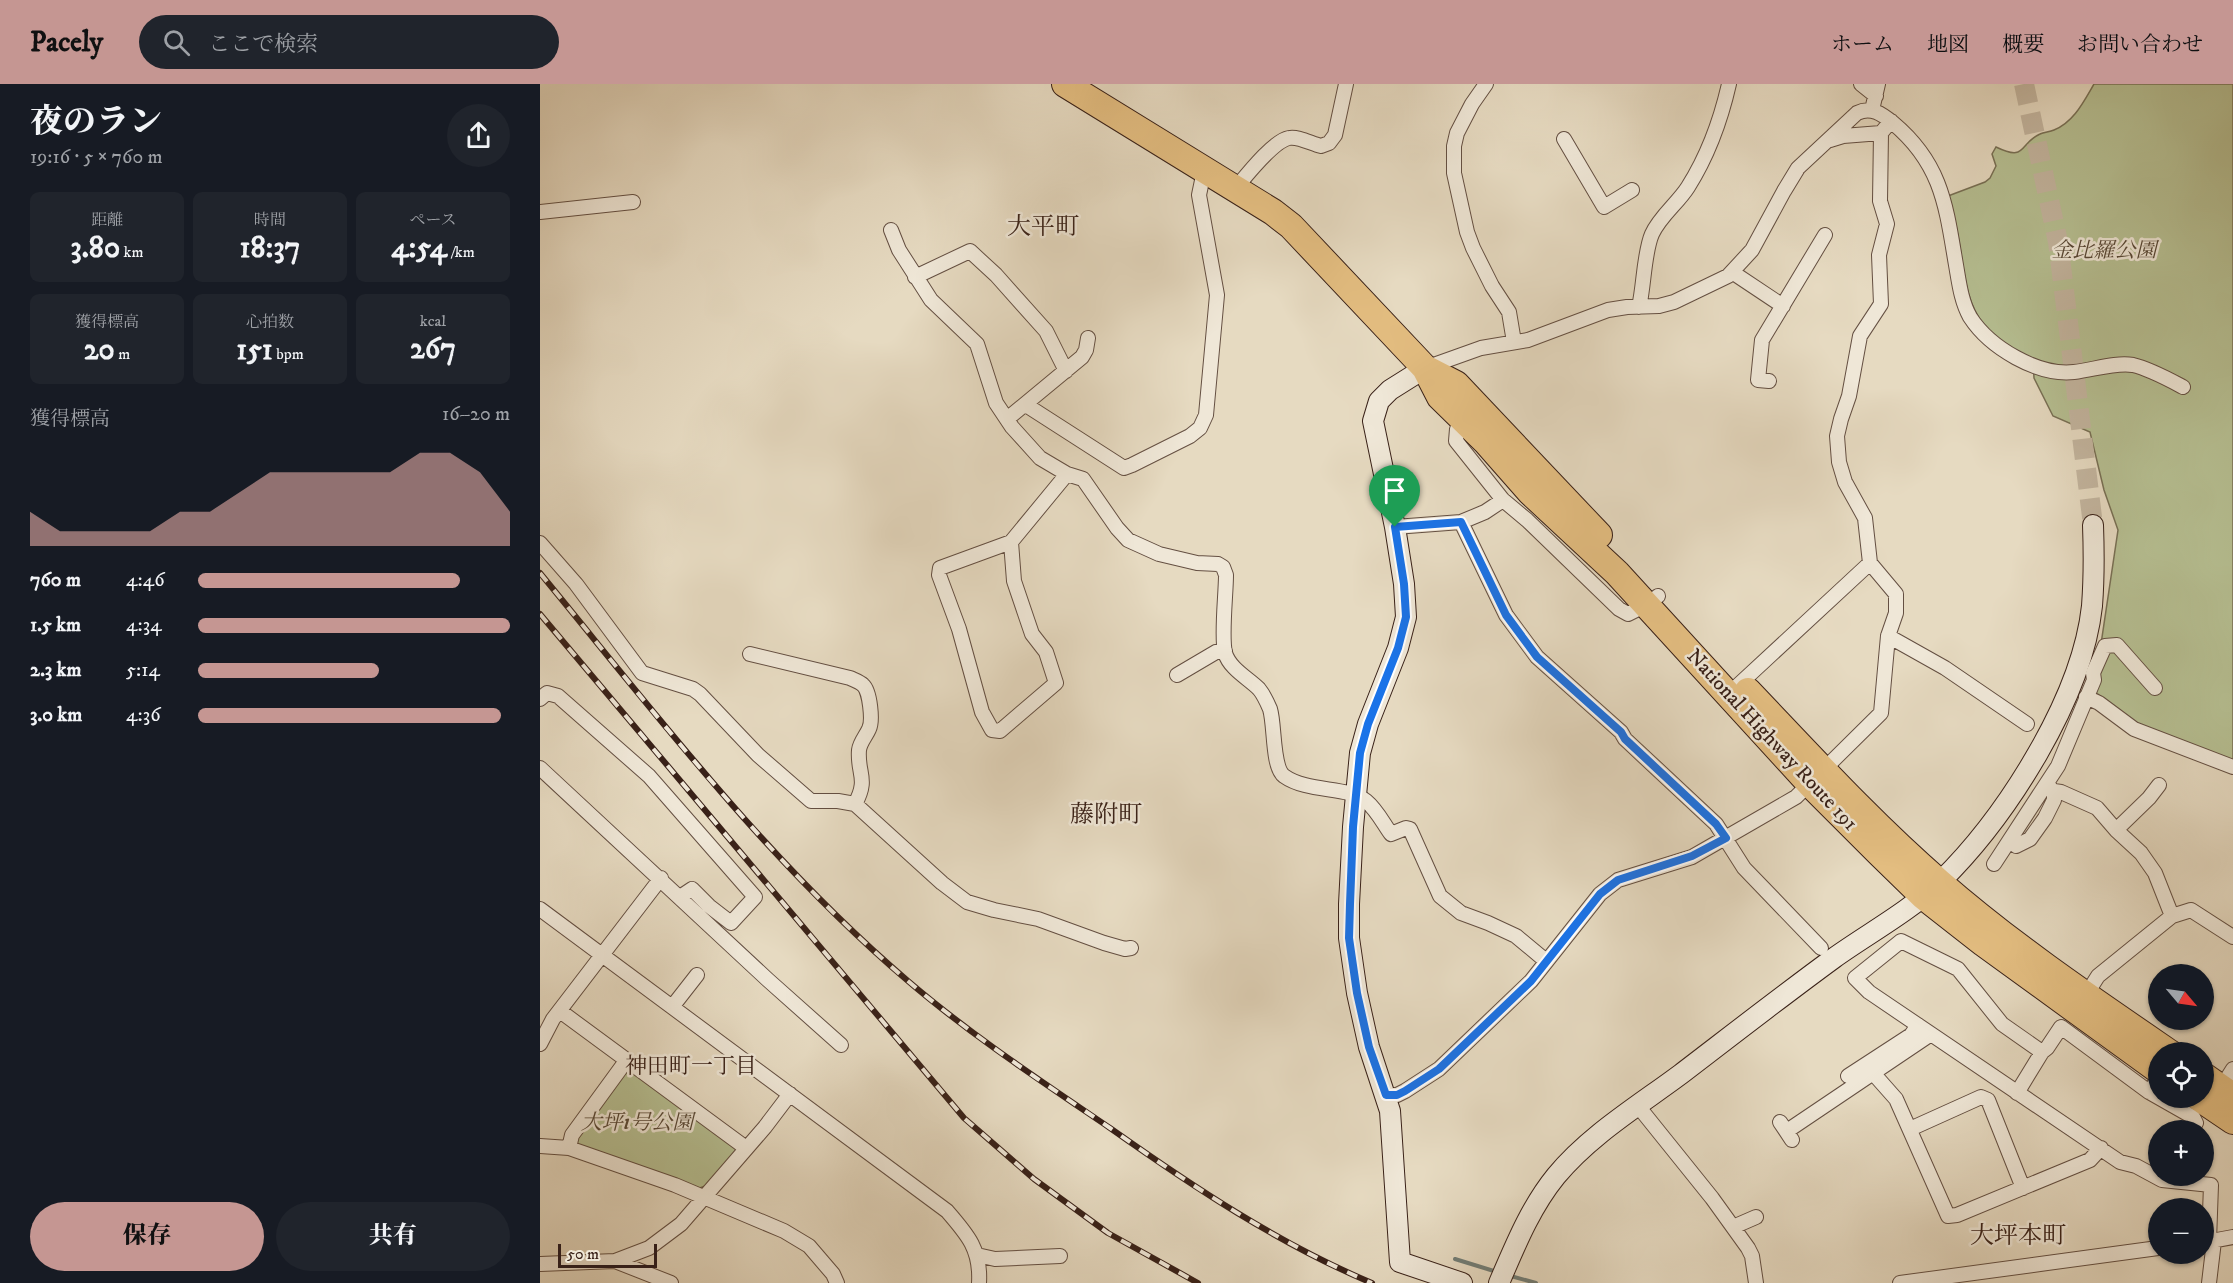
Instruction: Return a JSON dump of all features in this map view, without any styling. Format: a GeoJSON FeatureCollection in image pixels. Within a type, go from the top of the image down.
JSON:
{"type":"FeatureCollection","features":[{"type":"Feature","properties":{"kind":"highway","name":"National Highway Route 191"},"geometry":{"type":"LineString","coordinates":[[1065,84],[1273,212],[1291,226],[1425,368],[1456,384],[1652,601],[1817,778],[1902,849],[1931,889],[2001,956],[2148,1076]]}},
{"type":"Feature","properties":{"kind":"highway","name":"National Highway Route 191"},"geometry":{"type":"LineString","coordinates":[[1931,889],[1987,922],[2154,1042]]}},
{"type":"Feature","properties":{"kind":"highway"},"geometry":{"type":"LineString","coordinates":[[2218,1085],[2233,1121]]}},
{"type":"Feature","properties":{"kind":"street"},"geometry":{"type":"LineString","coordinates":[[1235,189],[1274,147],[1285,140],[1292,137],[1321,146],[1329,143],[1335,135],[1346,84]]}},
{"type":"Feature","properties":{"kind":"street"},"geometry":{"type":"LineString","coordinates":[[1486,84],[1472,104],[1457,133],[1454,146],[1454,173],[1470,240],[1492,285],[1509,312],[1514,342]]}},
{"type":"Feature","properties":{"kind":"street"},"geometry":{"type":"LineString","coordinates":[[1639,307],[1651,236],[1659,222],[1688,188],[1699,167],[1729,84]]}},
{"type":"Feature","properties":{"kind":"street"},"geometry":{"type":"LineString","coordinates":[[1861,84],[1877,90],[1872,110]]}},
{"type":"Feature","properties":{"kind":"street"},"geometry":{"type":"LineString","coordinates":[[1462,1283],[1400,1262],[1390,1111],[1364,1025],[1349,938],[1353,827],[1360,753],[1368,724],[1398,648],[1406,617],[1404,584],[1395,527],[1373,421],[1379,401],[1390,390],[1425,368],[1480,348],[1528,340],[1608,310],[1659,306],[1686,298],[1732,272],[1752,250],[1798,168],[1863,110],[1872,110],[1891,122],[1916,145],[1926,159],[1937,180],[1946,212],[1965,308],[1982,332],[2027,364],[2044,370],[2071,372],[2133,365],[2183,387]]}},
{"type":"Feature","properties":{"kind":"street"},"geometry":{"type":"LineString","coordinates":[[1386,1095],[1397,1095],[1439,1069],[1531,981],[1600,894],[1618,880],[1692,856],[1796,797],[1881,713],[1888,636],[1896,613],[1896,594],[1870,563],[1865,518],[1845,482],[1839,462],[1838,436],[1849,396],[1860,336],[1881,304],[1880,255],[1887,224],[1880,201],[1881,133],[1891,122]]}},
{"type":"Feature","properties":{"kind":"street"},"geometry":{"type":"LineString","coordinates":[[1829,140],[1843,136],[1881,133]]}},
{"type":"Feature","properties":{"kind":"street"},"geometry":{"type":"LineString","coordinates":[[1564,139],[1604,207],[1632,190]]}},
{"type":"Feature","properties":{"kind":"street"},"geometry":{"type":"LineString","coordinates":[[1026,405],[1124,468],[1190,436],[1200,428],[1206,415],[1217,295],[1199,195],[1204,171]]}},
{"type":"Feature","properties":{"kind":"street"},"geometry":{"type":"LineString","coordinates":[[540,212],[633,202]]}},
{"type":"Feature","properties":{"kind":"street"},"geometry":{"type":"LineString","coordinates":[[891,230],[899,250],[931,300],[977,344],[996,403],[1040,458],[1066,474],[1083,479],[1128,540],[1159,554],[1197,563],[1218,564],[1223,567],[1226,575],[1225,651],[1236,670],[1261,691],[1266,701],[1271,714],[1280,772],[1294,781],[1317,789],[1356,794],[1374,809],[1391,834],[1406,828],[1410,829],[1437,890],[1451,906],[1461,913],[1516,936],[1546,961]]}},
{"type":"Feature","properties":{"kind":"street"},"geometry":{"type":"LineString","coordinates":[[1769,381],[1758,380],[1762,340],[1824,235]]}},
{"type":"Feature","properties":{"kind":"street"},"geometry":{"type":"LineString","coordinates":[[915,277],[970,251],[996,275],[1046,331],[1066,371]]}},
{"type":"Feature","properties":{"kind":"street"},"geometry":{"type":"LineString","coordinates":[[1732,272],[1783,306]]}},
{"type":"Feature","properties":{"kind":"street"},"geometry":{"type":"LineString","coordinates":[[1007,419],[1082,357],[1088,338]]}},
{"type":"Feature","properties":{"kind":"street"},"geometry":{"type":"LineString","coordinates":[[1457,429],[1456,441],[1503,500],[1527,520],[1619,609],[1628,614],[1652,601]]}},
{"type":"Feature","properties":{"kind":"street"},"geometry":{"type":"LineString","coordinates":[[1011,542],[1014,581],[1032,634],[1046,652],[1056,683],[1000,731],[992,730],[982,712],[959,629],[939,575],[940,568],[1011,542],[1066,474]]}},
{"type":"Feature","properties":{"kind":"street"},"geometry":{"type":"LineString","coordinates":[[1395,527],[1461,522],[1485,512],[1503,500]]}},
{"type":"Feature","properties":{"kind":"street"},"geometry":{"type":"LineString","coordinates":[[1461,522],[1506,615],[1537,657],[1621,732],[1625,739],[1716,824],[1744,868],[1821,948]]}},
{"type":"Feature","properties":{"kind":"street"},"geometry":{"type":"LineString","coordinates":[[1499,1283],[1541,1196],[1574,1158],[1609,1128],[1834,958],[1931,889],[1968,853],[2043,745],[2064,702],[2082,653],[2092,607],[2093,525]]}},
{"type":"Feature","properties":{"kind":"street"},"geometry":{"type":"LineString","coordinates":[[540,543],[576,584],[642,673],[693,689],[700,694],[758,755],[811,801],[838,801],[855,804],[942,883],[967,902],[1038,919],[1104,943],[1125,949],[1131,948]]}},
{"type":"Feature","properties":{"kind":"street"},"geometry":{"type":"LineString","coordinates":[[1734,689],[1870,563]]}},
{"type":"Feature","properties":{"kind":"street"},"geometry":{"type":"LineString","coordinates":[[1888,636],[1945,668],[2027,724]]}},
{"type":"Feature","properties":{"kind":"street"},"geometry":{"type":"LineString","coordinates":[[2011,794],[2029,809],[2034,815],[2016,846],[2007,856],[1996,861],[2029,809],[2050,787],[2094,681],[2093,673],[2105,646],[2117,645],[2155,688]]}},
{"type":"Feature","properties":{"kind":"street"},"geometry":{"type":"LineString","coordinates":[[1177,675],[1216,652],[1225,651]]}},
{"type":"Feature","properties":{"kind":"street"},"geometry":{"type":"LineString","coordinates":[[750,654],[850,678],[862,684],[866,689],[871,715],[870,727],[859,746],[863,781],[855,804]]}},
{"type":"Feature","properties":{"kind":"street"},"geometry":{"type":"LineString","coordinates":[[540,699],[547,693],[558,696],[649,776],[755,897],[731,922],[709,906],[692,889],[680,897]]}},
{"type":"Feature","properties":{"kind":"street"},"geometry":{"type":"LineString","coordinates":[[2086,698],[2099,703],[2134,729],[2233,767]]}},
{"type":"Feature","properties":{"kind":"street"},"geometry":{"type":"LineString","coordinates":[[540,768],[841,1045]]}},
{"type":"Feature","properties":{"kind":"street"},"geometry":{"type":"LineString","coordinates":[[2116,830],[2159,785]]}},
{"type":"Feature","properties":{"kind":"street"},"geometry":{"type":"LineString","coordinates":[[2050,787],[2097,808],[2141,854],[2152,868],[2172,916]]}},
{"type":"Feature","properties":{"kind":"street"},"geometry":{"type":"LineString","coordinates":[[2016,846],[2030,839],[2045,818],[2054,800],[2050,787]]}},
{"type":"Feature","properties":{"kind":"street"},"geometry":{"type":"LineString","coordinates":[[540,1044],[548,1027],[660,878]]}},
{"type":"Feature","properties":{"kind":"street"},"geometry":{"type":"LineString","coordinates":[[540,909],[947,1211],[967,1233],[977,1255],[980,1271],[979,1283]]}},
{"type":"Feature","properties":{"kind":"street"},"geometry":{"type":"LineString","coordinates":[[2086,995],[2098,976],[2172,916],[2191,909],[2233,937]]}},
{"type":"Feature","properties":{"kind":"street"},"geometry":{"type":"LineString","coordinates":[[2042,1052],[2002,1024],[1958,969],[1901,941],[1855,978],[1869,992],[2120,1162],[2148,1171]]}},
{"type":"Feature","properties":{"kind":"street"},"geometry":{"type":"LineString","coordinates":[[672,1007],[697,975]]}},
{"type":"Feature","properties":{"kind":"street"},"geometry":{"type":"LineString","coordinates":[[560,1011],[746,1148]]}},
{"type":"Feature","properties":{"kind":"street"},"geometry":{"type":"LineString","coordinates":[[1848,1076],[1911,1035],[1918,1024]]}},
{"type":"Feature","properties":{"kind":"street"},"geometry":{"type":"LineString","coordinates":[[2017,1093],[2042,1052],[2061,1027],[2148,1078]]}},
{"type":"Feature","properties":{"kind":"street"},"geometry":{"type":"LineString","coordinates":[[1787,1131],[1931,1034]]}},
{"type":"Feature","properties":{"kind":"street"},"geometry":{"type":"LineString","coordinates":[[569,1148],[572,1136],[626,1061]]}},
{"type":"Feature","properties":{"kind":"street"},"geometry":{"type":"LineString","coordinates":[[1873,1073],[1896,1099],[1948,1216],[1957,1215],[2090,1160],[2101,1148]]}},
{"type":"Feature","properties":{"kind":"street"},"geometry":{"type":"LineString","coordinates":[[540,1264],[615,1261],[649,1248],[681,1224],[790,1094]]}},
{"type":"Feature","properties":{"kind":"street"},"geometry":{"type":"LineString","coordinates":[[1910,1129],[1981,1097],[1988,1100],[2023,1188]]}},
{"type":"Feature","properties":{"kind":"street"},"geometry":{"type":"LineString","coordinates":[[1638,1106],[1733,1227],[1752,1256],[1756,1283]]}},
{"type":"Feature","properties":{"kind":"street"},"geometry":{"type":"LineString","coordinates":[[2183,1108],[2194,1120]]}},
{"type":"Feature","properties":{"kind":"street"},"geometry":{"type":"LineString","coordinates":[[540,1146],[569,1148],[675,1185],[784,1231],[804,1242],[833,1274],[837,1283]]}},
{"type":"Feature","properties":{"kind":"street"},"geometry":{"type":"LineString","coordinates":[[1733,1227],[1756,1217]]}},
{"type":"Feature","properties":{"kind":"street"},"geometry":{"type":"LineString","coordinates":[[2214,1240],[2233,1237]]}},
{"type":"Feature","properties":{"kind":"street"},"geometry":{"type":"LineString","coordinates":[[1900,1283],[2148,1249]]}},
{"type":"Feature","properties":{"kind":"street"},"geometry":{"type":"LineString","coordinates":[[977,1255],[995,1259],[1060,1256]]}},
{"type":"Feature","properties":{"kind":"street"},"geometry":{"type":"LineString","coordinates":[[615,1261],[671,1283]]}},
{"type":"Feature","properties":{"kind":"street"},"geometry":{"type":"LineString","coordinates":[[2209,1264],[2209,1283]]}},
{"type":"Feature","properties":{"kind":"green space","name":"金比羅公園"},"geometry":{"type":"Polygon","coordinates":[[[2094,84],[2233,84],[2233,771],[2134,722],[2094,691],[2118,530],[2104,490],[2090,432],[2053,416],[2034,378],[2033,360],[1994,335],[1977,315],[1966,282],[1948,196],[1990,178],[1996,166],[1992,154],[1996,147],[2013,153],[2018,152],[2033,138],[2067,122],[2078,110],[2094,84]]]}},
{"type":"Feature","properties":{"kind":"green space","name":"大坪1号公園"},"geometry":{"type":"Polygon","coordinates":[[[631,1068],[737,1146],[735,1153],[708,1185],[697,1189],[577,1145],[576,1139],[623,1070],[631,1068]]]}},
{"type":"Feature","properties":{"kind":"waterway"},"geometry":{"type":"LineString","coordinates":[[1455,1259],[1497,1272]]}},
{"type":"Feature","properties":{"kind":"waterway"},"geometry":{"type":"LineString","coordinates":[[1507,1275],[1536,1283]]}},
{"type":"Feature","properties":{"kind":"tunnel"},"geometry":{"type":"LineString","coordinates":[[2024,84],[2058,242],[2093,525]]}},
{"type":"Feature","properties":{"kind":"railway"},"geometry":{"type":"LineString","coordinates":[[540,573],[670,733],[761,837],[808,887],[908,981],[1007,1057],[1204,1192],[1303,1250],[1372,1283]]}},
{"type":"Feature","properties":{"kind":"railway"},"geometry":{"type":"LineString","coordinates":[[540,614],[964,1118],[1034,1179],[1108,1233],[1198,1283]]}},
{"type":"Feature","properties":{"kind":"district","name":"大平町"},"geometry":{"type":"Point","coordinates":[1043,227]}},
{"type":"Feature","properties":{"kind":"district","name":"藤附町"},"geometry":{"type":"Point","coordinates":[1106,815]}},
{"type":"Feature","properties":{"kind":"district","name":"神田町一丁目"},"geometry":{"type":"Point","coordinates":[691,1066]}},
{"type":"Feature","properties":{"kind":"district","name":"大坪本町"},"geometry":{"type":"Point","coordinates":[2018,1236]}},
{"type":"Feature","properties":{"kind":"route"},"geometry":{"type":"LineString","coordinates":[[1461,522],[1506,615],[1537,657],[1621,732],[1625,739],[1716,824],[1726,838],[1692,856],[1618,880],[1600,894],[1531,981],[1439,1069],[1397,1095],[1386,1095],[1369,1047],[1357,993],[1349,938],[1353,827],[1360,753],[1368,724],[1398,648],[1406,617],[1404,584],[1395,527],[1461,522]]}}]}
